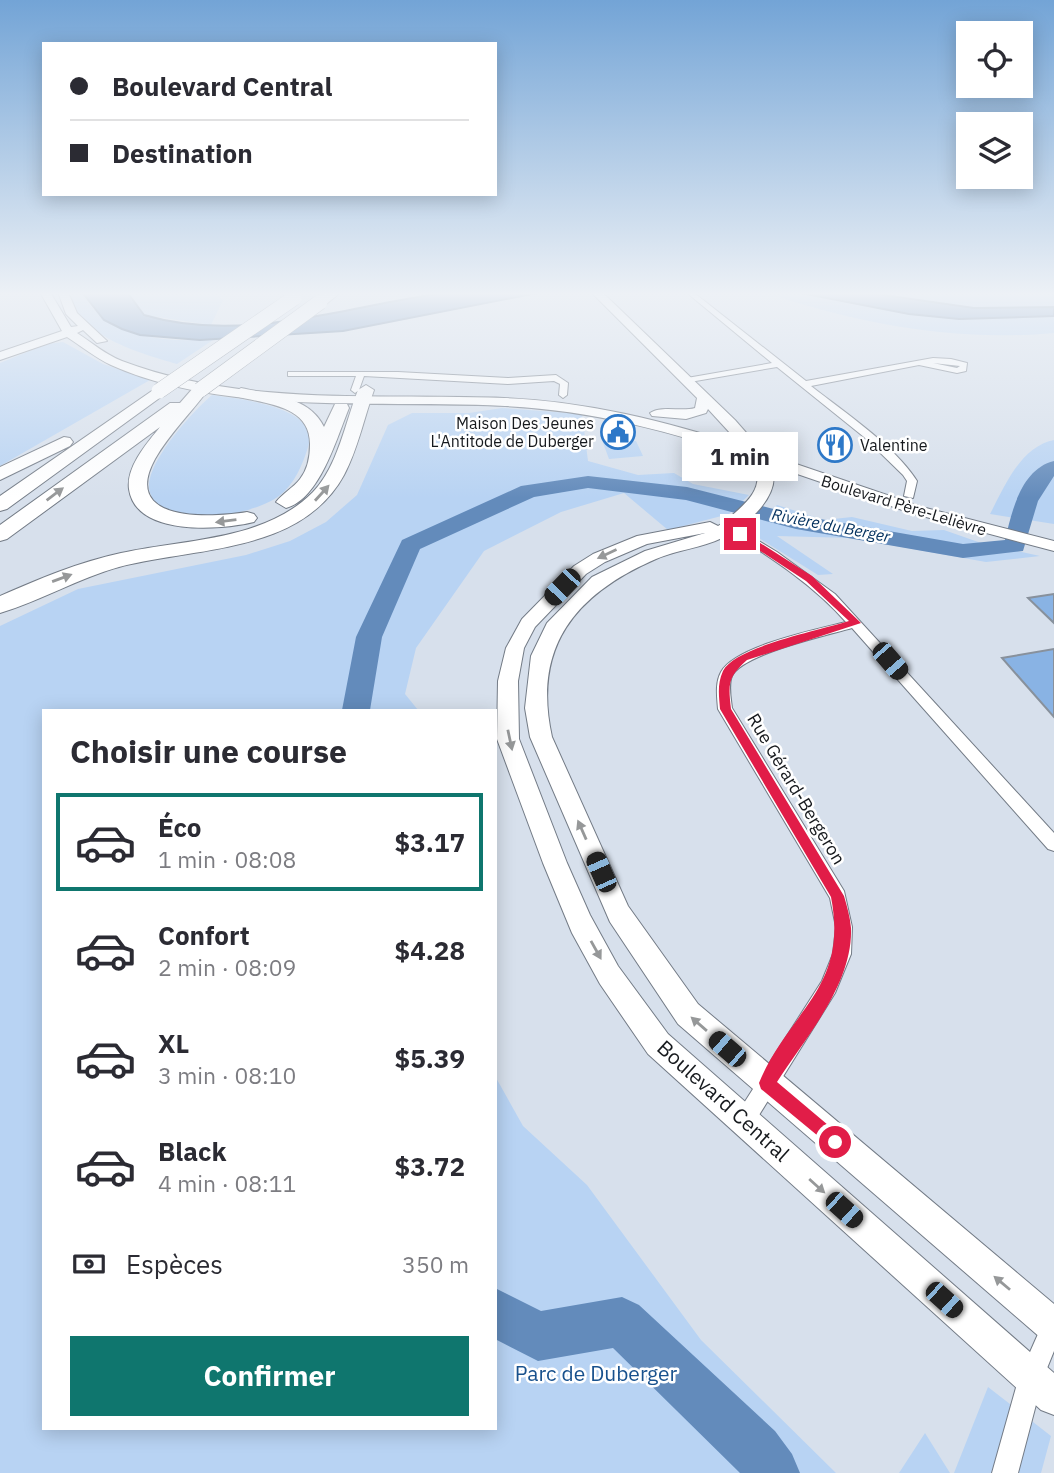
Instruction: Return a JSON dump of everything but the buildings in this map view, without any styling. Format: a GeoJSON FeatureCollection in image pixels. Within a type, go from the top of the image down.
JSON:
{"type":"FeatureCollection","features":[{"type":"Feature","properties":{"kind":"highway"},"geometry":{"type":"LineString","coordinates":[[0,505],[203,361]]}},
{"type":"Feature","properties":{"kind":"highway"},"geometry":{"type":"LineString","coordinates":[[0,535],[240,361]]}},
{"type":"Feature","properties":{"kind":"highway"},"geometry":{"type":"LineString","coordinates":[[0,476],[159,391]]}},
{"type":"Feature","properties":{"kind":"highway"},"geometry":{"type":"LineString","coordinates":[[241,393],[290,406],[310,416],[320,432],[319,461]]}},
{"type":"Feature","properties":{"kind":"highway"},"geometry":{"type":"LineString","coordinates":[[195,394],[142,469],[140,494],[151,510],[163,516],[203,523],[253,516],[297,494],[309,481],[355,394]]}},
{"type":"Feature","properties":{"kind":"highway"},"geometry":{"type":"LineString","coordinates":[[0,605],[83,570],[251,533],[299,512],[318,498],[332,481],[355,394]]}},
{"type":"Feature","properties":{"kind":"main road","name":"Boulevard Père-Lelièvre"},"geometry":{"type":"LineString","coordinates":[[118,361],[175,382],[241,393],[563,395],[657,412],[909,496],[992,527]]}},
{"type":"Feature","properties":{"kind":"main road","name":"Boulevard Père-Lelièvre"},"geometry":{"type":"LineString","coordinates":[[149,361],[190,373],[262,385],[596,410],[653,423],[761,459],[992,527],[1052,540]]}},
{"type":"Feature","properties":{"kind":"main road"},"geometry":{"type":"LineString","coordinates":[[666,361],[761,459],[766,471],[763,494],[734,522],[715,535],[651,555],[598,581],[554,628],[541,656],[535,708],[541,737],[619,914],[688,1014],[1054,1326]]}},
{"type":"Feature","properties":{"kind":"main road"},"geometry":{"type":"LineString","coordinates":[[657,412],[694,414],[701,410],[704,398]]}},
{"type":"Feature","properties":{"kind":"main road","name":"Boulevard Central"},"geometry":{"type":"LineString","coordinates":[[734,522],[643,540],[599,558],[580,570],[528,623],[515,648],[508,681],[508,739],[581,924],[609,975],[658,1044],[1054,1397]]}},
{"type":"Feature","properties":{"kind":"street"},"geometry":{"type":"LineString","coordinates":[[776,361],[907,473],[912,481],[909,496]]}},
{"type":"Feature","properties":{"kind":"street"},"geometry":{"type":"LineString","coordinates":[[805,384],[920,363]]}},
{"type":"Feature","properties":{"kind":"street"},"geometry":{"type":"LineString","coordinates":[[687,381],[780,364]]}},
{"type":"Feature","properties":{"kind":"street","name":"Boulevard Père-Lelièvre"},"geometry":{"type":"LineString","coordinates":[[291,374],[361,374],[508,381],[556,378],[564,383],[563,395]]}},
{"type":"Feature","properties":{"kind":"street"},"geometry":{"type":"LineString","coordinates":[[355,394],[361,374]]}},
{"type":"Feature","properties":{"kind":"street"},"geometry":{"type":"LineString","coordinates":[[734,522],[809,579],[856,623],[1054,844]]}},
{"type":"Feature","properties":{"kind":"street","name":"Rue Gérard-Bergeron"},"geometry":{"type":"LineString","coordinates":[[744,1121],[829,987],[842,954],[844,927],[838,896],[725,709],[723,687],[728,671],[744,657],[856,623]]}},
{"type":"Feature","properties":{"kind":"street"},"geometry":{"type":"LineString","coordinates":[[1005,1473],[1031,1377],[1054,1326]]}},
{"type":"Feature","properties":{"kind":"green space"},"geometry":{"type":"Polygon","coordinates":[[[6,361],[97,361],[150,380],[0,466],[0,363],[6,361]]]}},
{"type":"Feature","properties":{"kind":"green space"},"geometry":{"type":"Polygon","coordinates":[[[212,395],[257,402],[290,414],[302,422],[309,433],[308,447],[301,467],[289,486],[267,503],[232,514],[192,517],[175,513],[160,506],[151,495],[149,484],[153,471],[170,441],[212,395]]]}},
{"type":"Feature","properties":{"kind":"green space","name":"Parc de Duberger"},"geometry":{"type":"Polygon","coordinates":[[[502,408],[582,414],[588,461],[638,475],[674,473],[693,484],[749,495],[729,514],[668,530],[624,493],[561,512],[484,551],[416,648],[405,694],[417,709],[42,709],[42,1430],[497,1430],[497,1080],[523,1126],[587,1185],[701,1340],[836,1473],[0,1473],[0,626],[78,589],[246,555],[290,541],[326,522],[357,495],[388,425],[412,413],[469,413],[502,408]]]}},
{"type":"Feature","properties":{"kind":"green space"},"geometry":{"type":"Polygon","coordinates":[[[1054,440],[1054,524],[990,514],[1023,459],[1042,444],[1054,440]]]}},
{"type":"Feature","properties":{"kind":"green space"},"geometry":{"type":"Polygon","coordinates":[[[636,441],[643,456],[609,459],[603,443],[636,441]]]}},
{"type":"Feature","properties":{"kind":"green space"},"geometry":{"type":"Polygon","coordinates":[[[777,505],[824,520],[852,517],[912,531],[944,530],[984,544],[1040,556],[986,562],[851,538],[777,536],[833,574],[818,575],[751,533],[752,525],[777,505]]]}},
{"type":"Feature","properties":{"kind":"green space"},"geometry":{"type":"Polygon","coordinates":[[[988,1387],[1051,1436],[1041,1473],[954,1473],[988,1387]]]}},
{"type":"Feature","properties":{"kind":"green space"},"geometry":{"type":"Polygon","coordinates":[[[925,1433],[950,1473],[899,1473],[925,1433]]]}},
{"type":"Feature","properties":{"kind":"waterway","name":"Rivière du Berger"},"geometry":{"type":"LineString","coordinates":[[356,709],[369,637],[410,545],[529,491],[588,482],[687,494],[796,522],[963,551],[1015,546],[1032,490],[1045,472],[1054,467]]}},
{"type":"Feature","properties":{"kind":"waterway","name":"Rivière du Berger"},"geometry":{"type":"LineString","coordinates":[[497,1313],[538,1336],[622,1322],[756,1450],[773,1473]]}},
{"type":"Feature","properties":{"kind":"place","name":"Maison Des Jeunes L'Antitode de Duberger"},"geometry":{"type":"Point","coordinates":[618,432]}},
{"type":"Feature","properties":{"kind":"place","name":"Valentine"},"geometry":{"type":"Point","coordinates":[835,445]}},
{"type":"Feature","properties":{"kind":"route"},"geometry":{"type":"LineString","coordinates":[[740,534],[809,579],[856,623],[744,657],[728,671],[723,687],[725,709],[838,896],[844,927],[842,954],[829,987],[767,1083],[835,1142]]}}]}
